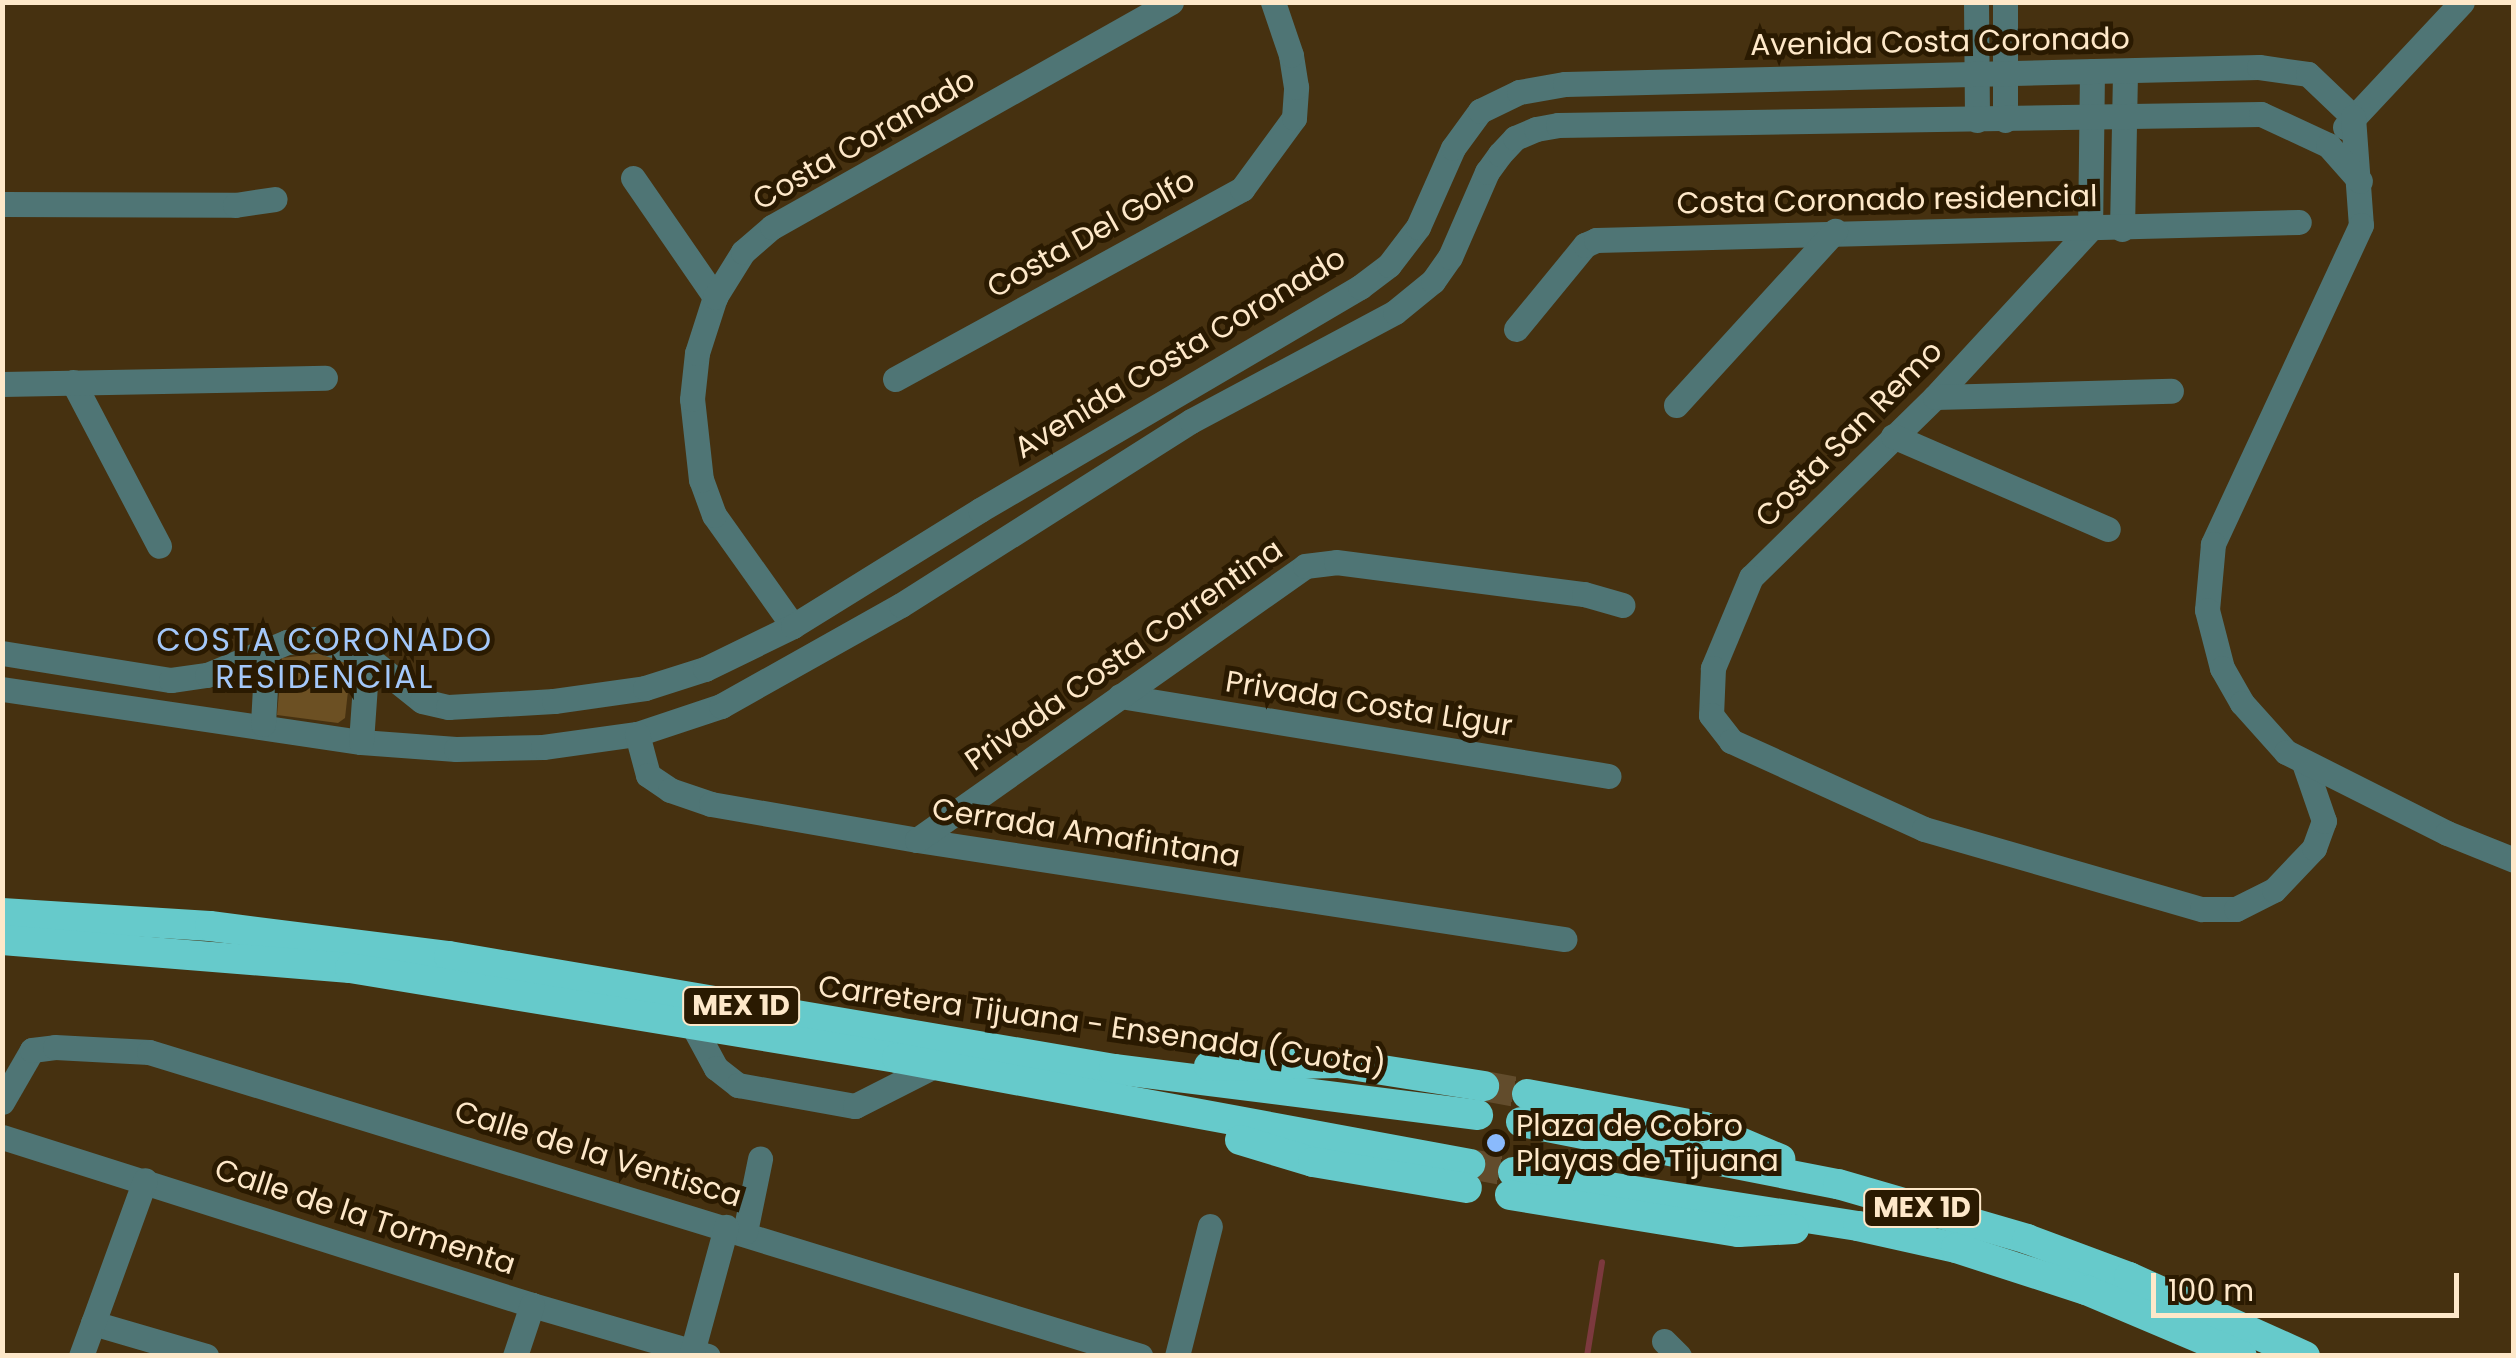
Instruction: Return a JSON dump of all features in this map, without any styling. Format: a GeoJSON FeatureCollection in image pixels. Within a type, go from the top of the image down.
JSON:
{"type":"FeatureCollection","features":[{"type":"Feature","properties":{"kind":"highway","name":"Carretera Tijuana - Ensenada (Cuota)"},"geometry":{"type":"LineString","coordinates":[[2,913],[210,926],[449,956],[1114,1069],[1338,1062],[1481,1101]]}},
{"type":"Feature","properties":{"kind":"highway","name":"Carretera Tijuana - Ensenada (Cuota)"},"geometry":{"type":"LineString","coordinates":[[2,940],[350,968],[934,1066],[1468,1176]]}},
{"type":"Feature","properties":{"kind":"highway","name":"MEX 1D"},"geometry":{"type":"LineString","coordinates":[[1524,1108],[1705,1127],[1838,1184],[2027,1239],[2129,1278],[2305,1356]]}},
{"type":"Feature","properties":{"kind":"highway","name":"MEX 1D"},"geometry":{"type":"LineString","coordinates":[[1512,1183],[1739,1232],[1858,1226],[2022,1268],[2242,1356]]}},
{"type":"Feature","properties":{"kind":"street","name":"Costa Coranado"},"geometry":{"type":"LineString","coordinates":[[793,626],[714,514],[702,480],[692,399],[697,353],[715,297],[743,252],[772,227],[1171,2]]}},
{"type":"Feature","properties":{"kind":"street","name":"Costa Del Golfo"},"geometry":{"type":"LineString","coordinates":[[895,379],[1242,189],[1294,118],[1291,55],[1273,2]]}},
{"type":"Feature","properties":{"kind":"street"},"geometry":{"type":"LineString","coordinates":[[1976,2],[1977,120]]}},
{"type":"Feature","properties":{"kind":"street"},"geometry":{"type":"LineString","coordinates":[[2005,2],[2006,120]]}},
{"type":"Feature","properties":{"kind":"street"},"geometry":{"type":"LineString","coordinates":[[2328,145],[2462,2]]}},
{"type":"Feature","properties":{"kind":"street","name":"Avenida Costa Coronado"},"geometry":{"type":"LineString","coordinates":[[2,652],[171,680],[208,674],[267,650],[316,639],[367,657],[422,701],[448,707],[500,706],[645,688],[705,669],[793,626],[1374,276],[1418,227],[1453,148],[1480,111],[1519,92],[1566,84],[2259,66],[2308,74],[2354,117]]}},
{"type":"Feature","properties":{"kind":"street"},"geometry":{"type":"LineString","coordinates":[[2090,229],[2092,71]]}},
{"type":"Feature","properties":{"kind":"street"},"geometry":{"type":"LineString","coordinates":[[2122,229],[2125,72]]}},
{"type":"Feature","properties":{"kind":"street"},"geometry":{"type":"LineString","coordinates":[[2,690],[263,724],[361,742],[456,749],[543,747],[636,734],[721,706],[792,670],[1192,421],[1395,312],[1441,269],[1486,172],[1516,138],[1558,125],[2261,114],[2328,145],[2361,181]]}},
{"type":"Feature","properties":{"kind":"street"},"geometry":{"type":"LineString","coordinates":[[2354,117],[2361,225],[2214,544],[2206,610],[2222,668],[2242,703],[2286,752],[2514,860]]}},
{"type":"Feature","properties":{"kind":"street"},"geometry":{"type":"LineString","coordinates":[[633,178],[715,297]]}},
{"type":"Feature","properties":{"kind":"street"},"geometry":{"type":"LineString","coordinates":[[2,204],[235,205],[276,199]]}},
{"type":"Feature","properties":{"kind":"street","name":"Costa Coronado residencial"},"geometry":{"type":"LineString","coordinates":[[1516,329],[1586,245],[1596,240],[2299,222]]}},
{"type":"Feature","properties":{"kind":"street","name":"Costa San Remo"},"geometry":{"type":"LineString","coordinates":[[2090,229],[1935,398],[1751,577],[1713,668],[1711,715],[1731,741],[1924,829],[2202,909],[2236,909],[2274,890],[2314,848],[2324,821],[2304,763]]}},
{"type":"Feature","properties":{"kind":"street"},"geometry":{"type":"LineString","coordinates":[[1676,405],[1835,231]]}},
{"type":"Feature","properties":{"kind":"street"},"geometry":{"type":"LineString","coordinates":[[2,384],[325,378]]}},
{"type":"Feature","properties":{"kind":"street"},"geometry":{"type":"LineString","coordinates":[[73,382],[159,546]]}},
{"type":"Feature","properties":{"kind":"street"},"geometry":{"type":"LineString","coordinates":[[1935,398],[2170,391]]}},
{"type":"Feature","properties":{"kind":"street"},"geometry":{"type":"LineString","coordinates":[[1893,436],[2108,529]]}},
{"type":"Feature","properties":{"kind":"street"},"geometry":{"type":"LineString","coordinates":[[980,510],[1000,541]]}},
{"type":"Feature","properties":{"kind":"street","name":"Privada Costa Correntina"},"geometry":{"type":"LineString","coordinates":[[916,840],[1305,566],[1321,562],[1584,594],[1622,605]]}},
{"type":"Feature","properties":{"kind":"street"},"geometry":{"type":"LineString","coordinates":[[263,724],[267,650]]}},
{"type":"Feature","properties":{"kind":"street"},"geometry":{"type":"LineString","coordinates":[[361,742],[367,657]]}},
{"type":"Feature","properties":{"kind":"street","name":"Privada Costa Ligur"},"geometry":{"type":"LineString","coordinates":[[1120,696],[1608,776]]}},
{"type":"Feature","properties":{"kind":"street","name":"Cerrada Amafintana"},"geometry":{"type":"LineString","coordinates":[[636,734],[648,774],[670,790],[711,804],[916,840],[1564,939]]}},
{"type":"Feature","properties":{"kind":"street"},"geometry":{"type":"LineString","coordinates":[[692,1024],[716,1068],[738,1085],[856,1106],[934,1066]]}},
{"type":"Feature","properties":{"kind":"street","name":"Calle de la Ventisca"},"geometry":{"type":"LineString","coordinates":[[2,1102],[32,1050],[55,1047],[149,1052],[1140,1356]]}},
{"type":"Feature","properties":{"kind":"street","name":"Calle de la Tormenta"},"geometry":{"type":"LineString","coordinates":[[2,1137],[697,1354]]}},
{"type":"Feature","properties":{"kind":"street"},"geometry":{"type":"LineString","coordinates":[[697,1354],[760,1159]]}},
{"type":"Feature","properties":{"kind":"street"},"geometry":{"type":"LineString","coordinates":[[82,1356],[145,1180]]}},
{"type":"Feature","properties":{"kind":"street"},"geometry":{"type":"LineString","coordinates":[[1177,1356],[1210,1226]]}},
{"type":"Feature","properties":{"kind":"street"},"geometry":{"type":"LineString","coordinates":[[516,1356],[532,1304]]}},
{"type":"Feature","properties":{"kind":"street"},"geometry":{"type":"LineString","coordinates":[[93,1324],[206,1356]]}},
{"type":"Feature","properties":{"kind":"shaded area"},"geometry":{"type":"Polygon","coordinates":[[[324,653],[351,664],[345,718],[338,723],[277,715],[282,658],[324,653]]]}},
{"type":"Feature","properties":{"kind":"waterway"},"geometry":{"type":"LineString","coordinates":[[1587,1356],[1602,1262]]}},
{"type":"Feature","properties":{"kind":"tunnel"},"geometry":{"type":"LineString","coordinates":[[1484,1086],[1527,1094]]}},
{"type":"Feature","properties":{"kind":"tunnel"},"geometry":{"type":"LineString","coordinates":[[1470,1164],[1513,1172]]}},
{"type":"Feature","properties":{"kind":"place","name":"Plaza de Cobro Playas de Tijuana"},"geometry":{"type":"Point","coordinates":[1496,1143]}},
{"type":"Feature","properties":{"kind":"district","name":"COSTA CORONADO RESIDENCIAL"},"geometry":{"type":"Point","coordinates":[325,660]}}]}
